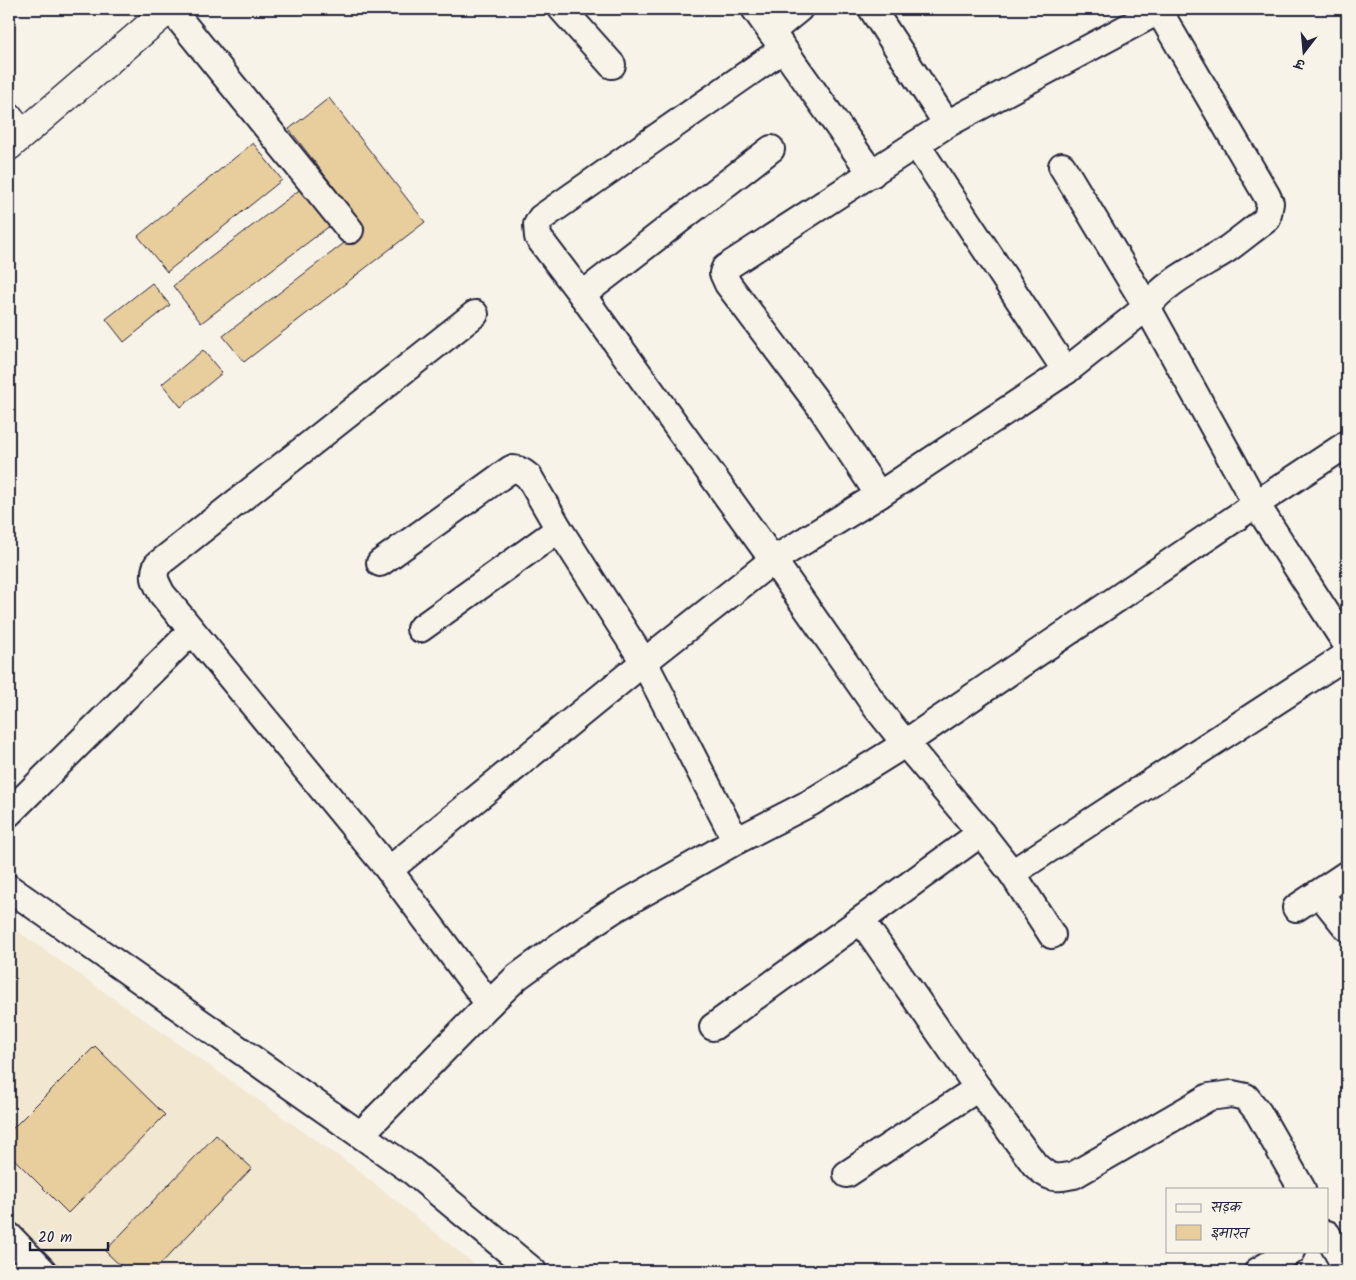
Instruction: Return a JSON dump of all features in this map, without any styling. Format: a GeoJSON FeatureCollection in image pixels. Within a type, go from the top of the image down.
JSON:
{"type":"FeatureCollection","features":[{"type":"Feature","properties":{"kind":"main road"},"geometry":{"type":"LineString","coordinates":[[14,132],[170,9]]}},
{"type":"Feature","properties":{"kind":"street"},"geometry":{"type":"LineString","coordinates":[[170,9],[350,230]]}},
{"type":"Feature","properties":{"kind":"street"},"geometry":{"type":"LineString","coordinates":[[562,9],[612,65]]}},
{"type":"Feature","properties":{"kind":"street"},"geometry":{"type":"LineString","coordinates":[[755,9],[872,174]]}},
{"type":"Feature","properties":{"kind":"street"},"geometry":{"type":"LineString","coordinates":[[799,9],[777,40],[541,218],[536,225],[538,237],[774,560],[876,707],[981,833],[1012,873],[1052,934]]}},
{"type":"Feature","properties":{"kind":"street"},"geometry":{"type":"LineString","coordinates":[[872,9],[946,124]]}},
{"type":"Feature","properties":{"kind":"street"},"geometry":{"type":"LineString","coordinates":[[389,870],[644,662],[774,560],[878,495],[1066,371],[1147,307],[1166,287],[1228,248],[1267,219],[1270,203],[1267,196],[1160,10],[946,124],[725,268],[724,273],[728,284],[822,410],[878,495]]}},
{"type":"Feature","properties":{"kind":"street"},"geometry":{"type":"LineString","coordinates":[[916,144],[1066,371]]}},
{"type":"Feature","properties":{"kind":"street"},"geometry":{"type":"LineString","coordinates":[[582,295],[771,149]]}},
{"type":"Feature","properties":{"kind":"street"},"geometry":{"type":"LineString","coordinates":[[1062,166],[1147,307],[1256,504],[1347,645]]}},
{"type":"Feature","properties":{"kind":"street"},"geometry":{"type":"LineString","coordinates":[[475,314],[157,565],[154,574],[156,584],[162,594],[389,870],[489,1004]]}},
{"type":"Feature","properties":{"kind":"street"},"geometry":{"type":"LineString","coordinates":[[361,1134],[489,1004],[518,977],[569,939],[613,910],[736,841],[810,803],[905,743],[1347,444]]}},
{"type":"Feature","properties":{"kind":"street"},"geometry":{"type":"LineString","coordinates":[[380,563],[511,469],[523,472],[528,477],[644,662],[736,841]]}},
{"type":"Feature","properties":{"kind":"street"},"geometry":{"type":"LineString","coordinates":[[420,629],[559,529]]}},
{"type":"Feature","properties":{"kind":"street"},"geometry":{"type":"LineString","coordinates":[[9,813],[192,631]]}},
{"type":"Feature","properties":{"kind":"street"},"geometry":{"type":"LineString","coordinates":[[1012,873],[1347,655]]}},
{"type":"Feature","properties":{"kind":"street"},"geometry":{"type":"LineString","coordinates":[[713,1027],[981,833]]}},
{"type":"Feature","properties":{"kind":"street"},"geometry":{"type":"LineString","coordinates":[[1296,908],[1347,874]]}},
{"type":"Feature","properties":{"kind":"street"},"geometry":{"type":"LineString","coordinates":[[9,888],[412,1171],[532,1271]]}},
{"type":"Feature","properties":{"kind":"street"},"geometry":{"type":"LineString","coordinates":[[1319,893],[1347,928]]}},
{"type":"Feature","properties":{"kind":"street"},"geometry":{"type":"LineString","coordinates":[[861,920],[978,1088],[1035,1165],[1045,1174],[1057,1178],[1074,1175],[1209,1097],[1232,1094],[1246,1097],[1258,1112],[1301,1188]]}},
{"type":"Feature","properties":{"kind":"street"},"geometry":{"type":"LineString","coordinates":[[847,1174],[978,1088]]}},
{"type":"Feature","properties":{"kind":"street"},"geometry":{"type":"LineString","coordinates":[[1328,1236],[1347,1269]]}},
{"type":"Feature","properties":{"kind":"street"},"geometry":{"type":"LineString","coordinates":[[10,1241],[43,1271]]}},
{"type":"Feature","properties":{"kind":"street"},"geometry":{"type":"LineString","coordinates":[[1258,1271],[1290,1252]]}},
{"type":"Feature","properties":{"kind":"shaded area"},"geometry":{"type":"Polygon","coordinates":[[[9,925],[354,1167],[483,1271],[9,1271],[9,925]]]}},
{"type":"Feature","properties":{"kind":"building"},"geometry":{"type":"Polygon","coordinates":[[[329,98],[425,222],[244,362],[223,336],[365,227],[289,129],[329,98]]]}},
{"type":"Feature","properties":{"kind":"building"},"geometry":{"type":"Polygon","coordinates":[[[253,143],[282,180],[167,272],[138,236],[253,143]]]}},
{"type":"Feature","properties":{"kind":"building"},"geometry":{"type":"Polygon","coordinates":[[[302,188],[331,225],[201,323],[173,286],[302,188]]]}},
{"type":"Feature","properties":{"kind":"building"},"geometry":{"type":"Polygon","coordinates":[[[152,283],[170,305],[124,342],[106,319],[152,283]]]}},
{"type":"Feature","properties":{"kind":"building"},"geometry":{"type":"Polygon","coordinates":[[[203,350],[222,373],[181,407],[162,384],[203,350]]]}},
{"type":"Feature","properties":{"kind":"building"},"geometry":{"type":"Polygon","coordinates":[[[95,1046],[165,1115],[68,1213],[9,1154],[9,1132],[95,1046]]]}},
{"type":"Feature","properties":{"kind":"building"},"geometry":{"type":"Polygon","coordinates":[[[216,1135],[252,1168],[154,1271],[126,1271],[105,1251],[216,1135]]]}}]}
